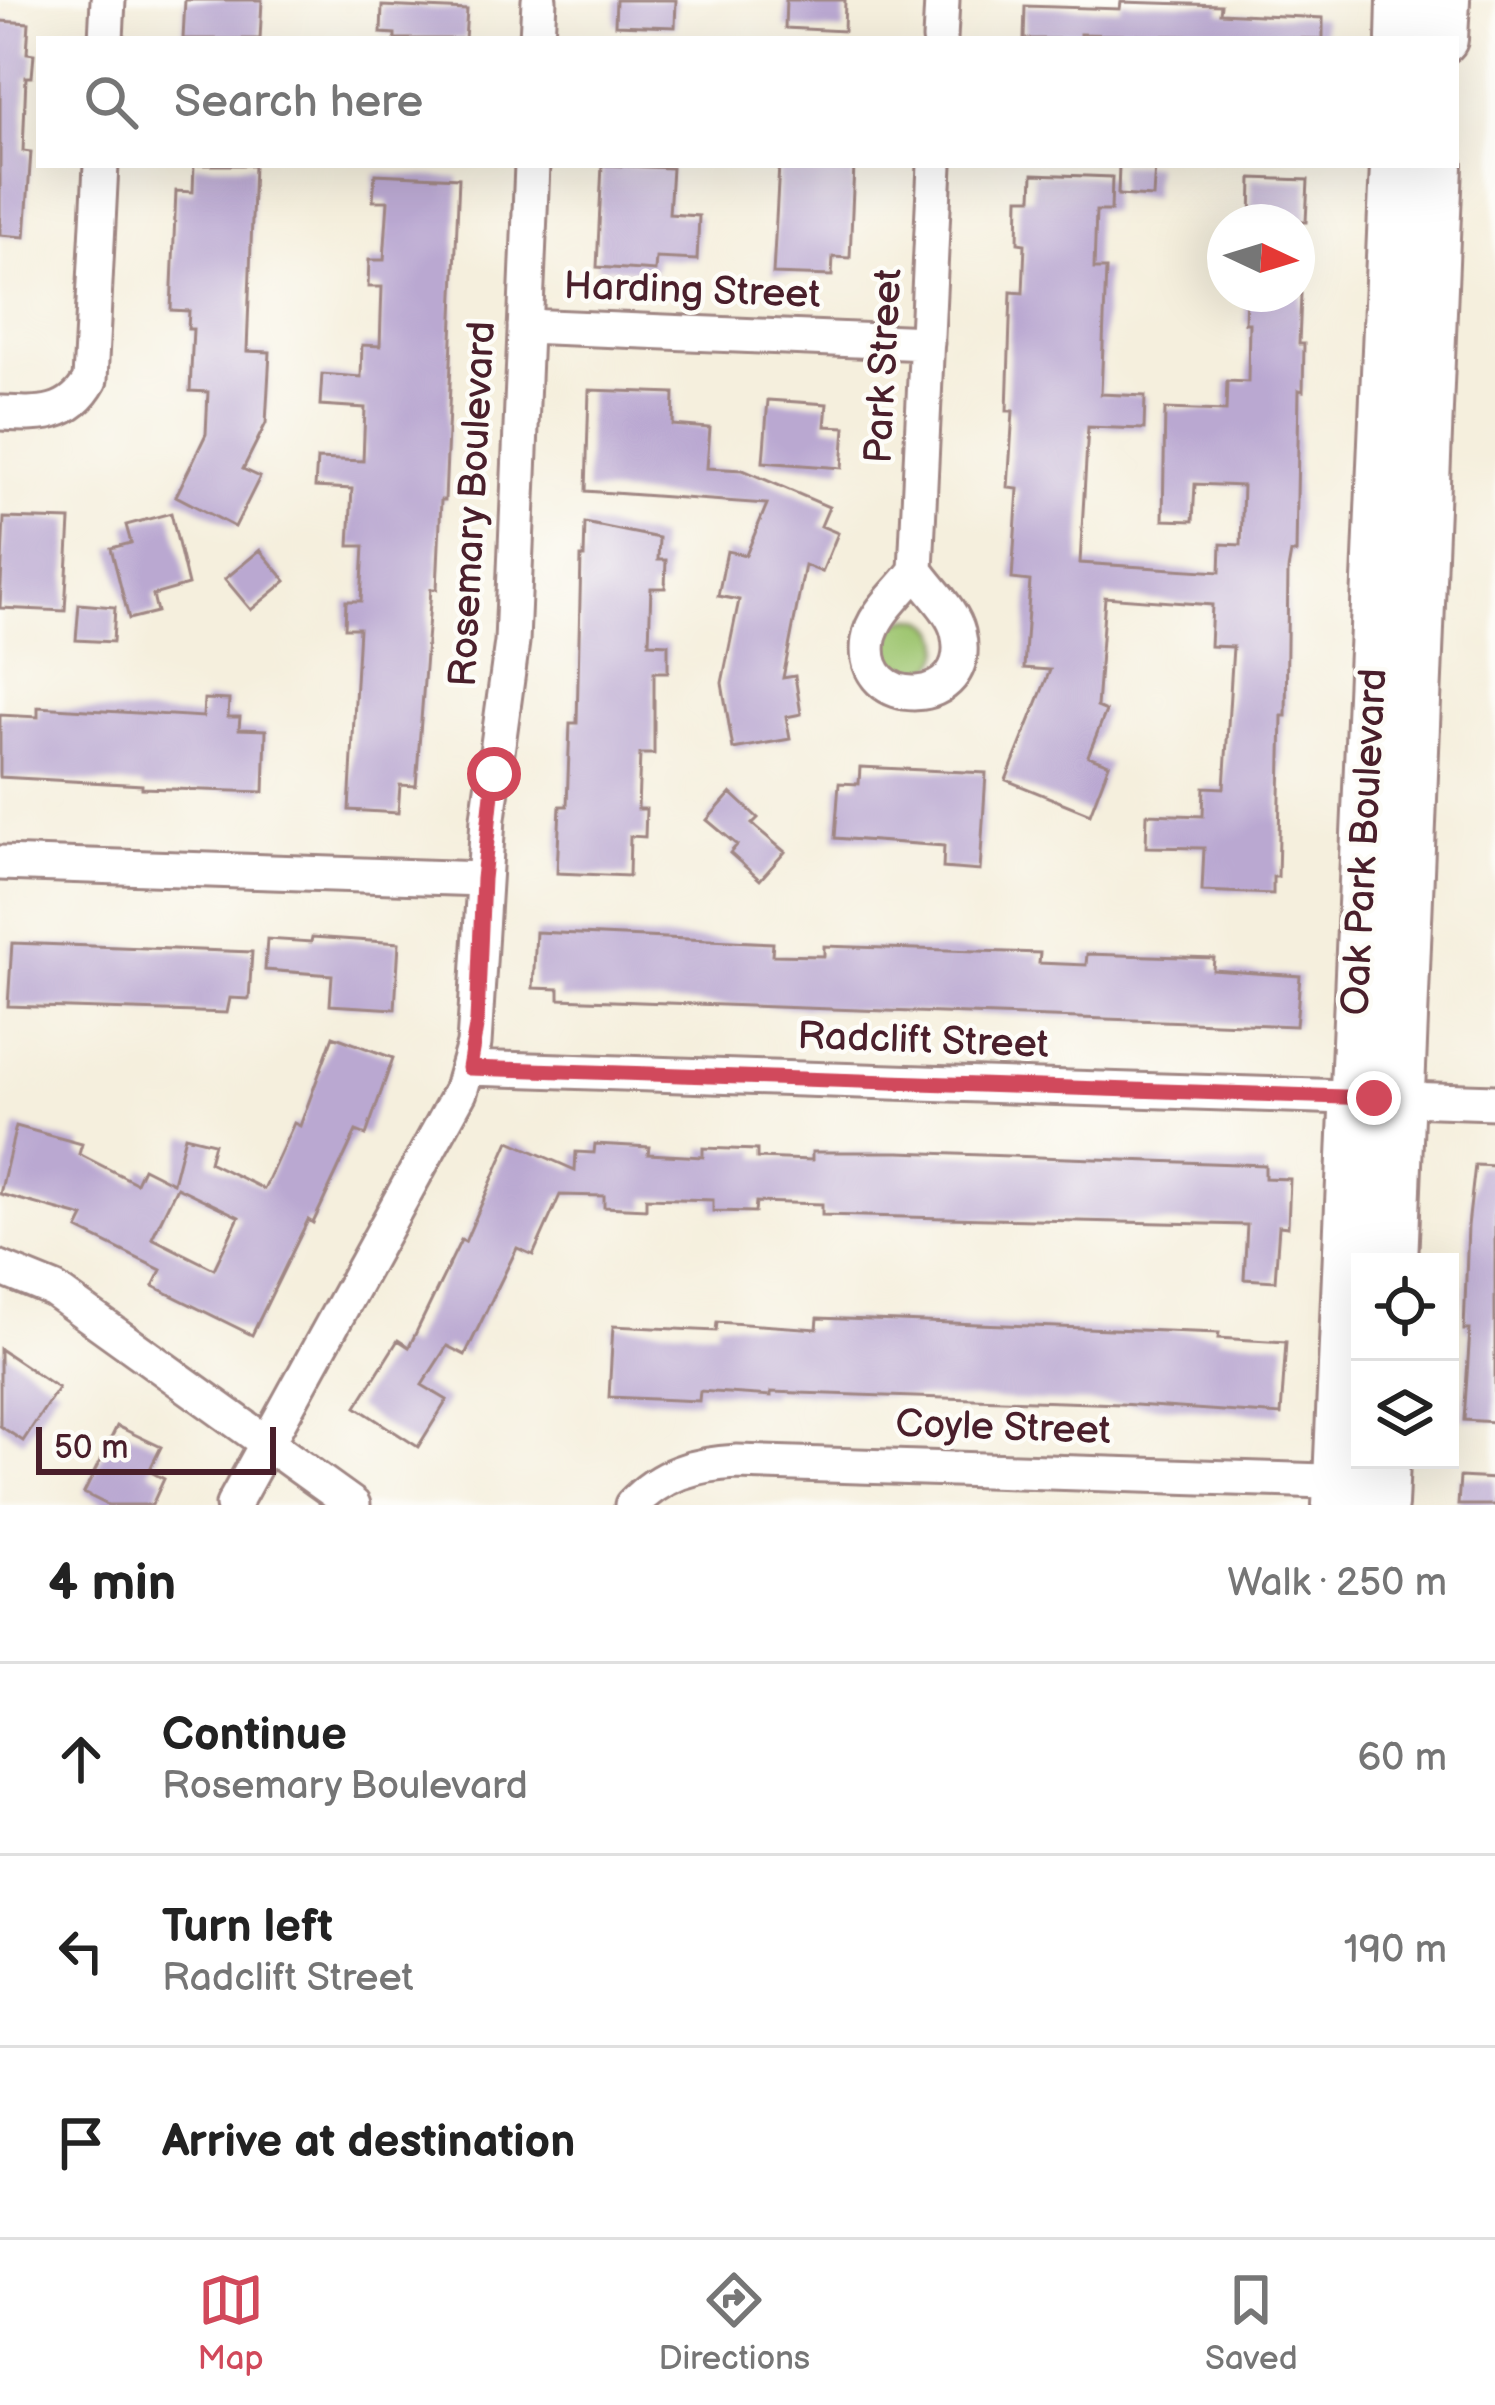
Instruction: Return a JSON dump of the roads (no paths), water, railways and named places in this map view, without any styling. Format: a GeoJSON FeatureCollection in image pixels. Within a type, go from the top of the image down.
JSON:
{"type":"FeatureCollection","features":[{"type":"Feature","properties":{"kind":"street"},"geometry":{"type":"LineString","coordinates":[[106,36],[108,0]]}},
{"type":"Feature","properties":{"kind":"street"},"geometry":{"type":"LineString","coordinates":[[537,36],[539,0]]}},
{"type":"Feature","properties":{"kind":"street"},"geometry":{"type":"LineString","coordinates":[[940,36],[941,0]]}},
{"type":"Feature","properties":{"kind":"street"},"geometry":{"type":"LineString","coordinates":[[0,413],[53,413],[76,403],[90,380],[101,168]]}},
{"type":"Feature","properties":{"kind":"street","name":"Rosemary Boulevard"},"geometry":{"type":"LineString","coordinates":[[233,1505],[469,1068],[477,1021],[483,879],[512,642],[532,168]]}},
{"type":"Feature","properties":{"kind":"street","name":"Park Street"},"geometry":{"type":"LineString","coordinates":[[916,570],[934,168]]}},
{"type":"Feature","properties":{"kind":"street","name":"Oak Park Boulevard"},"geometry":{"type":"LineString","coordinates":[[1395,168],[1402,539]]}},
{"type":"Feature","properties":{"kind":"street","name":"Oak Park Boulevard"},"geometry":{"type":"LineString","coordinates":[[1366,1487],[1376,1098],[1402,539],[1438,168]]}},
{"type":"Feature","properties":{"kind":"street","name":"Harding Street"},"geometry":{"type":"LineString","coordinates":[[525,326],[927,343]]}},
{"type":"Feature","properties":{"kind":"street"},"geometry":{"type":"LineString","coordinates":[[0,863],[483,879]]}},
{"type":"Feature","properties":{"kind":"street","name":"Radclift Street"},"geometry":{"type":"LineString","coordinates":[[469,1068],[1495,1102]]}},
{"type":"Feature","properties":{"kind":"street","name":"Oak Park Boulevard"},"geometry":{"type":"LineString","coordinates":[[1376,1098],[1392,1253]]}},
{"type":"Feature","properties":{"kind":"street"},"geometry":{"type":"LineString","coordinates":[[0,1268],[54,1290],[353,1505]]}},
{"type":"Feature","properties":{"kind":"street","name":"Coyle Street"},"geometry":{"type":"LineString","coordinates":[[632,1505],[674,1473],[737,1462],[1366,1487]]}}]}
